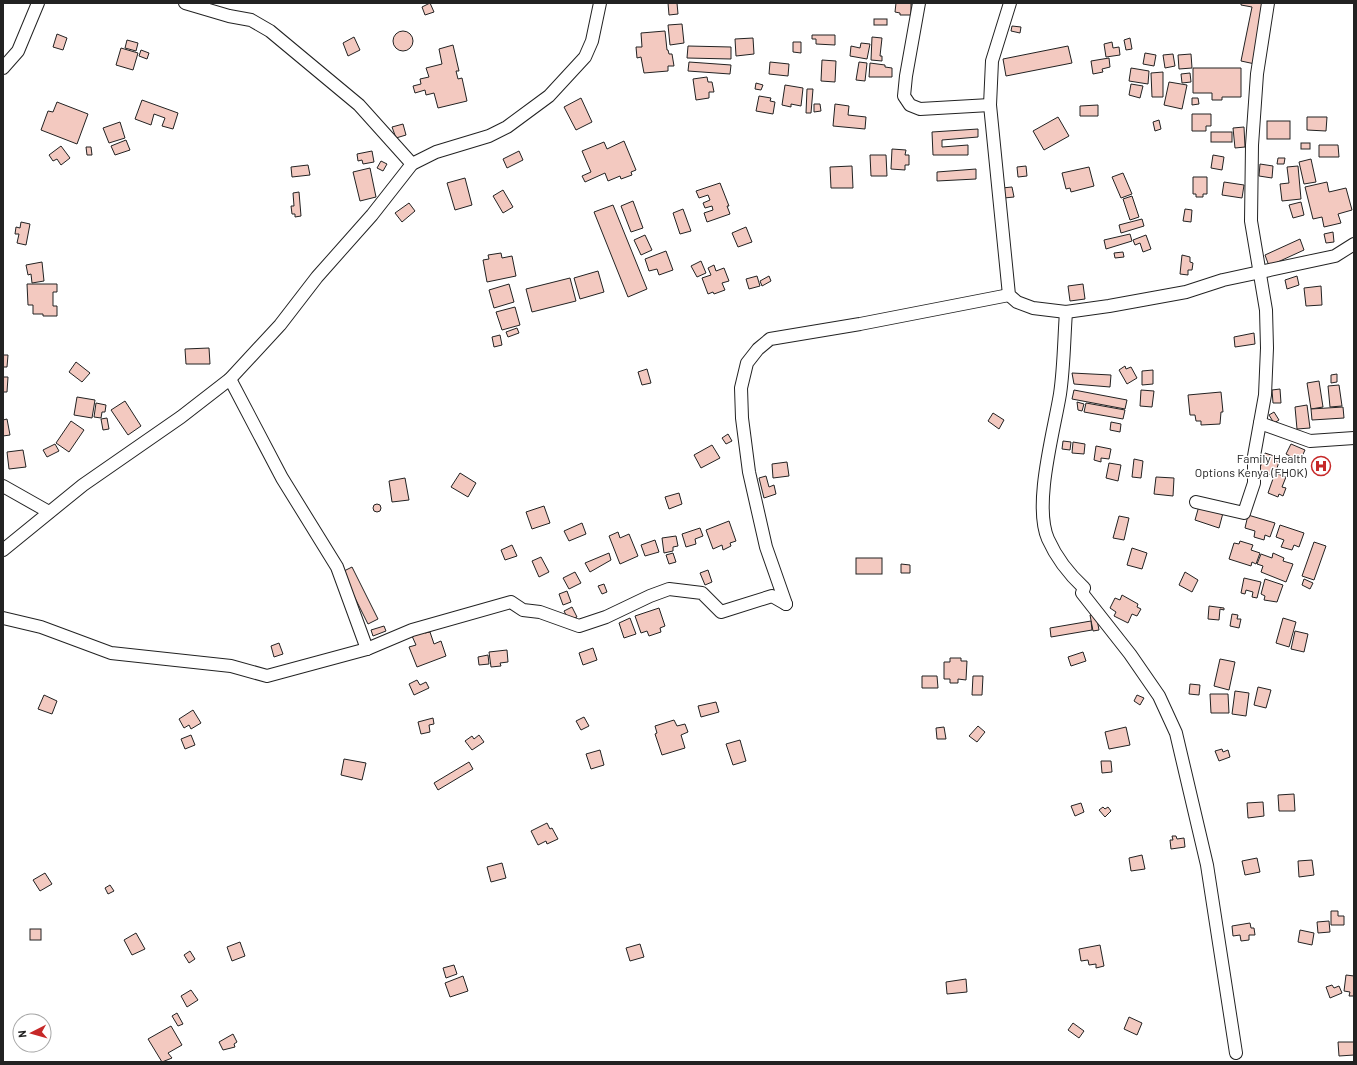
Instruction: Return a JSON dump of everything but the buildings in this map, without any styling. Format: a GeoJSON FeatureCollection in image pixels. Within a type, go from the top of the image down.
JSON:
{"type":"FeatureCollection","features":[{"type":"Feature","properties":{"kind":"street"},"geometry":{"type":"LineString","coordinates":[[3,68],[18,51],[38,3]]}},
{"type":"Feature","properties":{"kind":"street"},"geometry":{"type":"LineString","coordinates":[[185,3],[229,16],[251,20],[270,31],[359,105],[412,164]]}},
{"type":"Feature","properties":{"kind":"street"},"geometry":{"type":"LineString","coordinates":[[3,550],[83,485],[181,418],[230,379],[280,325],[317,276],[372,215],[412,164],[436,152],[489,136],[508,127],[549,96],[585,57],[592,41],[600,3]]}},
{"type":"Feature","properties":{"kind":"street"},"geometry":{"type":"LineString","coordinates":[[919,3],[904,90],[904,96],[910,105],[920,109],[990,105]]}},
{"type":"Feature","properties":{"kind":"street"},"geometry":{"type":"LineString","coordinates":[[1010,3],[992,61],[990,105],[1009,295],[1017,302],[1033,308],[1066,312],[1186,292],[1223,280],[1335,256],[1354,244]]}},
{"type":"Feature","properties":{"kind":"street"},"geometry":{"type":"LineString","coordinates":[[1196,502],[1244,513],[1254,483],[1254,456],[1265,395],[1267,348],[1266,310],[1251,221],[1252,145],[1257,74],[1268,3]]}},
{"type":"Feature","properties":{"kind":"street"},"geometry":{"type":"LineString","coordinates":[[3,618],[41,627],[112,653],[231,666],[267,676],[367,649],[412,630],[511,602],[523,610],[540,612],[578,626],[606,617],[650,596],[669,590],[702,593],[721,612],[772,596],[786,604],[766,547],[749,472],[742,418],[740,388],[747,363],[758,349],[770,339],[860,324],[1009,295]]}},
{"type":"Feature","properties":{"kind":"street"},"geometry":{"type":"LineString","coordinates":[[1066,312],[1060,392],[1043,493],[1044,520],[1048,538],[1073,578],[1084,588],[1082,593],[1130,654],[1159,696],[1176,733],[1207,865],[1236,1053]]}},
{"type":"Feature","properties":{"kind":"street"},"geometry":{"type":"LineString","coordinates":[[230,379],[282,478],[337,567],[367,649]]}},
{"type":"Feature","properties":{"kind":"street"},"geometry":{"type":"LineString","coordinates":[[1260,424],[1310,441],[1354,438]]}},
{"type":"Feature","properties":{"kind":"street"},"geometry":{"type":"LineString","coordinates":[[3,486],[49,512]]}},
{"type":"Feature","properties":{"kind":"place","name":"Family Health Options Kenya (FHOK)"},"geometry":{"type":"Point","coordinates":[1321,466]}}]}
